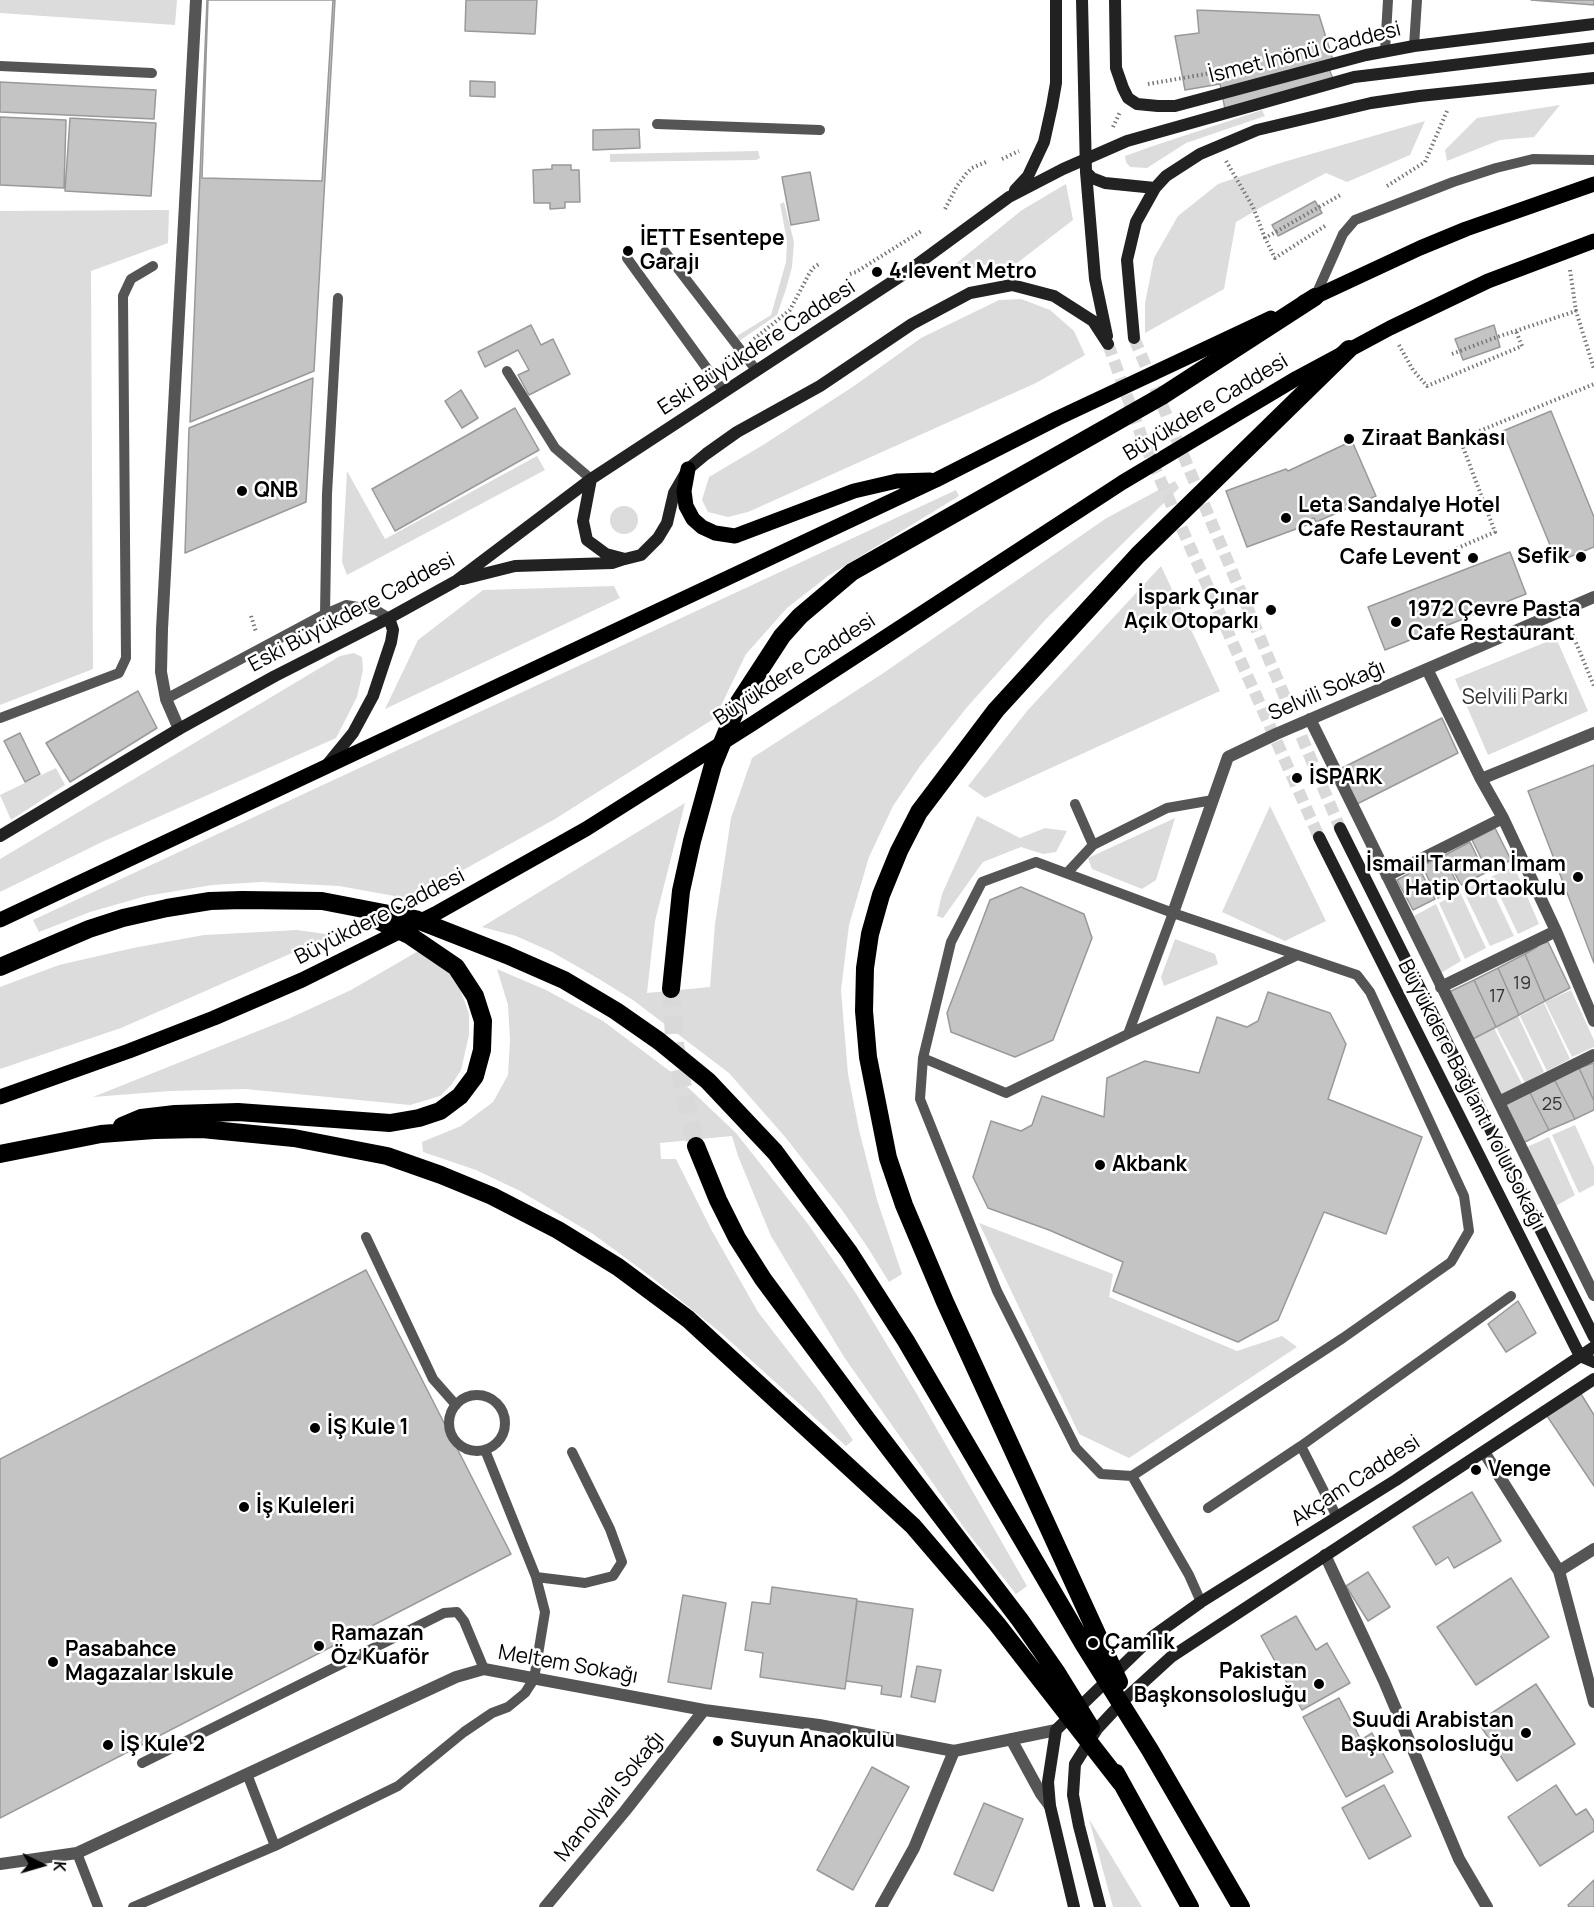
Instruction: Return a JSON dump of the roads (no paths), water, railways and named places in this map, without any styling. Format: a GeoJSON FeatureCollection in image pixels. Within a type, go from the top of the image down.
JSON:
{"type":"FeatureCollection","features":[{"type":"Feature","properties":{"kind":"highway"},"geometry":{"type":"LineString","coordinates":[[671,989],[681,891],[713,765],[739,702],[782,636],[800,616],[852,572],[1162,396],[1315,297]]}},
{"type":"Feature","properties":{"kind":"highway"},"geometry":{"type":"LineString","coordinates":[[1092,1642],[904,1205],[888,1158],[877,1109],[864,1011],[865,968],[870,934],[881,895],[918,812],[996,710],[1138,555],[1349,349]]}},
{"type":"Feature","properties":{"kind":"highway"},"geometry":{"type":"LineString","coordinates":[[0,967],[89,929],[167,908],[210,901],[322,901],[415,919],[497,951],[564,980],[633,1023],[708,1081],[775,1152],[849,1252],[1092,1642],[1150,1750],[1241,1907]]}},
{"type":"Feature","properties":{"kind":"highway"},"geometry":{"type":"LineString","coordinates":[[101,1134],[141,1118],[175,1114],[238,1112],[390,1123],[419,1118],[440,1111],[460,1096],[475,1076],[482,1050],[483,1021],[475,996],[456,967],[434,951],[409,935],[347,906]]}},
{"type":"Feature","properties":{"kind":"highway"},"geometry":{"type":"LineString","coordinates":[[0,1154],[101,1134],[202,1129],[294,1137],[387,1156],[441,1174],[492,1196],[558,1230],[618,1267],[688,1319],[893,1506],[997,1624],[1121,1783]]}},
{"type":"Feature","properties":{"kind":"highway"},"geometry":{"type":"LineString","coordinates":[[696,1146],[718,1200],[737,1238],[763,1279],[1020,1620],[1057,1673],[1102,1746],[1190,1907]]}},
{"type":"Feature","properties":{"kind":"main road"},"geometry":{"type":"LineString","coordinates":[[0,920],[936,480],[1058,418],[1419,248],[1594,184]]}},
{"type":"Feature","properties":{"kind":"main road","name":"Büyükdere Caddesi"},"geometry":{"type":"LineString","coordinates":[[0,1097],[214,1018],[302,980],[435,914],[586,830],[1123,482],[1349,349],[1488,281],[1594,241]]}},
{"type":"Feature","properties":{"kind":"main road"},"geometry":{"type":"LineString","coordinates":[[688,469],[684,491],[686,506],[693,519],[702,527],[715,533],[735,536],[854,492],[897,481],[936,480]]}},
{"type":"Feature","properties":{"kind":"street"},"geometry":{"type":"LineString","coordinates":[[179,729],[166,699],[161,672],[162,628],[196,0]]}},
{"type":"Feature","properties":{"kind":"street"},"geometry":{"type":"LineString","coordinates":[[1008,197],[1028,176],[1044,142],[1056,83],[1056,0]]}},
{"type":"Feature","properties":{"kind":"street"},"geometry":{"type":"LineString","coordinates":[[456,581],[515,566],[612,564],[641,555],[658,538],[667,523],[674,494],[688,469],[737,432],[820,386],[912,324],[970,293],[1012,285],[1054,296],[1093,321],[1108,344],[1095,279],[1086,172],[1082,0]]}},
{"type":"Feature","properties":{"kind":"street","name":"İsmet İnönü Caddesi"},"geometry":{"type":"LineString","coordinates":[[1115,0],[1116,68],[1128,98],[1137,104],[1175,106],[1385,51],[1594,24]]}},
{"type":"Feature","properties":{"kind":"street","name":"Eski Büyükdere Caddesi"},"geometry":{"type":"LineString","coordinates":[[0,836],[179,729],[456,581],[591,479],[904,274],[1008,197],[1063,169],[1127,141],[1354,78],[1594,48]]}},
{"type":"Feature","properties":{"kind":"street"},"geometry":{"type":"LineString","coordinates":[[1134,338],[1127,260],[1136,222],[1155,188],[1166,176],[1200,154],[1257,130],[1371,103],[1594,78]]}},
{"type":"Feature","properties":{"kind":"street"},"geometry":{"type":"LineString","coordinates":[[1086,172],[1092,178],[1105,183],[1155,188]]}},
{"type":"Feature","properties":{"kind":"street"},"geometry":{"type":"LineString","coordinates":[[591,479],[583,521],[587,540],[606,554],[625,559]]}},
{"type":"Feature","properties":{"kind":"street","name":"Selvili Sokağı"},"geometry":{"type":"LineString","coordinates":[[1173,913],[1228,757],[1310,719],[1594,597]]}},
{"type":"Feature","properties":{"kind":"street"},"geometry":{"type":"LineString","coordinates":[[326,766],[353,733],[373,696],[391,642],[393,630],[389,618]]}},
{"type":"Feature","properties":{"kind":"street"},"geometry":{"type":"LineString","coordinates":[[1427,669],[1481,779],[1503,818],[1556,931],[1594,1021]]}},
{"type":"Feature","properties":{"kind":"street"},"geometry":{"type":"LineString","coordinates":[[1310,719],[1594,1295]]}},
{"type":"Feature","properties":{"kind":"street"},"geometry":{"type":"LineString","coordinates":[[1481,779],[1594,733]]}},
{"type":"Feature","properties":{"kind":"street"},"geometry":{"type":"LineString","coordinates":[[1387,876],[1503,818]]}},
{"type":"Feature","properties":{"kind":"street"},"geometry":{"type":"LineString","coordinates":[[1340,828],[1594,1336]]}},
{"type":"Feature","properties":{"kind":"street","name":"Büyükdere Bağlantı Yolu Sokağı"},"geometry":{"type":"LineString","coordinates":[[1319,837],[1580,1356]]}},
{"type":"Feature","properties":{"kind":"street"},"geometry":{"type":"LineString","coordinates":[[1441,987],[1556,931]]}},
{"type":"Feature","properties":{"kind":"street"},"geometry":{"type":"LineString","coordinates":[[1499,1102],[1594,1055]]}},
{"type":"Feature","properties":{"kind":"street"},"geometry":{"type":"LineString","coordinates":[[0,1162],[40,1145]]}},
{"type":"Feature","properties":{"kind":"street","name":"Akçam Caddesi"},"geometry":{"type":"LineString","coordinates":[[1056,1730],[1152,1637],[1201,1602],[1337,1517],[1594,1347]]}},
{"type":"Feature","properties":{"kind":"street"},"geometry":{"type":"LineString","coordinates":[[1580,1356],[1594,1362]]}},
{"type":"Feature","properties":{"kind":"street"},"geometry":{"type":"LineString","coordinates":[[1100,1907],[1073,1795],[1075,1764],[1097,1729],[1125,1699],[1171,1657],[1594,1379]]}},
{"type":"Feature","properties":{"kind":"street"},"geometry":{"type":"LineString","coordinates":[[1484,1452],[1559,1571],[1594,1702]]}},
{"type":"Feature","properties":{"kind":"street"},"geometry":{"type":"LineString","coordinates":[[1559,1571],[1594,1549]]}},
{"type":"Feature","properties":{"kind":"street"},"geometry":{"type":"LineString","coordinates":[[1325,1555],[1384,1681],[1459,1859],[1487,1907]]}},
{"type":"Feature","properties":{"kind":"street","name":"Meltem Sokağı"},"geometry":{"type":"LineString","coordinates":[[0,1864],[77,1853],[456,1677],[484,1669],[704,1710],[819,1725],[954,1751],[1056,1730]]}},
{"type":"Feature","properties":{"kind":"street","name":"Manolyalı Sokağı"},"geometry":{"type":"LineString","coordinates":[[545,1907],[625,1811],[704,1710]]}},
{"type":"Feature","properties":{"kind":"street"},"geometry":{"type":"LineString","coordinates":[[1056,1730],[1048,1782],[1050,1806],[1074,1907]]}},
{"type":"Feature","properties":{"kind":"street"},"geometry":{"type":"LineString","coordinates":[[1011,1739],[1050,1806]]}},
{"type":"Feature","properties":{"kind":"street"},"geometry":{"type":"LineString","coordinates":[[881,1907],[914,1848],[954,1751]]}},
{"type":"Feature","properties":{"kind":"lane"},"geometry":{"type":"LineString","coordinates":[[1385,51],[1388,0]]}},
{"type":"Feature","properties":{"kind":"lane"},"geometry":{"type":"LineString","coordinates":[[1414,46],[1416,0]]}},
{"type":"Feature","properties":{"kind":"lane"},"geometry":{"type":"LineString","coordinates":[[0,66],[152,73]]}},
{"type":"Feature","properties":{"kind":"lane"},"geometry":{"type":"LineString","coordinates":[[657,124],[820,130]]}},
{"type":"Feature","properties":{"kind":"lane"},"geometry":{"type":"LineString","coordinates":[[1315,297],[1343,234],[1355,220],[1496,168],[1533,159],[1594,160]]}},
{"type":"Feature","properties":{"kind":"lane"},"geometry":{"type":"LineString","coordinates":[[665,252],[756,370]]}},
{"type":"Feature","properties":{"kind":"lane"},"geometry":{"type":"LineString","coordinates":[[627,258],[723,392]]}},
{"type":"Feature","properties":{"kind":"lane"},"geometry":{"type":"LineString","coordinates":[[0,718],[119,673],[126,658],[123,296],[130,279],[153,266]]}},
{"type":"Feature","properties":{"kind":"lane"},"geometry":{"type":"LineString","coordinates":[[325,614],[327,494],[338,298]]}},
{"type":"Feature","properties":{"kind":"lane"},"geometry":{"type":"LineString","coordinates":[[507,371],[555,448],[591,479]]}},
{"type":"Feature","properties":{"kind":"lane"},"geometry":{"type":"LineString","coordinates":[[166,699],[346,605],[376,610],[389,618]]}},
{"type":"Feature","properties":{"kind":"lane"},"geometry":{"type":"LineString","coordinates":[[1067,873],[1093,845],[1167,808],[1213,800]]}},
{"type":"Feature","properties":{"kind":"lane"},"geometry":{"type":"LineString","coordinates":[[1075,804],[1093,845]]}},
{"type":"Feature","properties":{"kind":"lane"},"geometry":{"type":"LineString","coordinates":[[1036,862],[1173,913],[1357,975],[1370,992],[1464,1196],[1469,1231],[1451,1262],[1343,1338],[1132,1476],[1101,1474],[1076,1448],[997,1291],[920,1099],[923,1058],[951,942],[982,882],[1036,862]]}},
{"type":"Feature","properties":{"kind":"lane"},"geometry":{"type":"LineString","coordinates":[[1128,1034],[1173,913]]}},
{"type":"Feature","properties":{"kind":"lane"},"geometry":{"type":"LineString","coordinates":[[923,1058],[1006,1093],[1298,955]]}},
{"type":"Feature","properties":{"kind":"lane"},"geometry":{"type":"LineString","coordinates":[[366,1237],[433,1379],[456,1405]]}},
{"type":"Feature","properties":{"kind":"lane"},"geometry":{"type":"LineString","coordinates":[[1208,1508],[1301,1446],[1512,1296]]}},
{"type":"Feature","properties":{"kind":"lane"},"geometry":{"type":"LineString","coordinates":[[471,1395],[489,1397],[497,1403],[505,1419],[501,1438],[485,1450],[476,1451],[457,1443],[449,1424],[456,1405],[471,1395]]}},
{"type":"Feature","properties":{"kind":"lane"},"geometry":{"type":"LineString","coordinates":[[1301,1446],[1337,1517]]}},
{"type":"Feature","properties":{"kind":"lane"},"geometry":{"type":"LineString","coordinates":[[133,1907],[275,1846],[398,1786],[464,1732],[492,1713],[508,1707],[525,1694],[534,1678],[545,1612],[536,1577],[485,1450]]}},
{"type":"Feature","properties":{"kind":"lane"},"geometry":{"type":"LineString","coordinates":[[536,1577],[585,1583],[613,1576],[622,1562],[610,1529],[572,1452]]}},
{"type":"Feature","properties":{"kind":"lane"},"geometry":{"type":"LineString","coordinates":[[1132,1476],[1189,1575],[1201,1602]]}},
{"type":"Feature","properties":{"kind":"lane"},"geometry":{"type":"LineString","coordinates":[[142,1763],[444,1612],[457,1612],[464,1621],[484,1669]]}},
{"type":"Feature","properties":{"kind":"lane"},"geometry":{"type":"LineString","coordinates":[[247,1774],[275,1846]]}},
{"type":"Feature","properties":{"kind":"lane"},"geometry":{"type":"LineString","coordinates":[[77,1853],[98,1907]]}},
{"type":"Feature","properties":{"kind":"tunnel"},"geometry":{"type":"LineString","coordinates":[[1134,338],[1340,828]]}},
{"type":"Feature","properties":{"kind":"tunnel"},"geometry":{"type":"LineString","coordinates":[[1108,344],[1144,443],[1319,837]]}},
{"type":"Feature","properties":{"kind":"tunnel"},"geometry":{"type":"LineString","coordinates":[[671,989],[678,1064],[696,1146]]}},
{"type":"Feature","properties":{"kind":"place","name":"İETT Esentepe Garajı"},"geometry":{"type":"Point","coordinates":[628,251]}},
{"type":"Feature","properties":{"kind":"place","name":"4.levent Metro"},"geometry":{"type":"Point","coordinates":[877,272]}},
{"type":"Feature","properties":{"kind":"place","name":"Ziraat Bankası"},"geometry":{"type":"Point","coordinates":[1349,439]}},
{"type":"Feature","properties":{"kind":"place","name":"QNB"},"geometry":{"type":"Point","coordinates":[242,491]}},
{"type":"Feature","properties":{"kind":"place","name":"Leta Sandalye Hotel Cafe Restaurant"},"geometry":{"type":"Point","coordinates":[1286,518]}},
{"type":"Feature","properties":{"kind":"place","name":"Sefik"},"geometry":{"type":"Point","coordinates":[1581,557]}},
{"type":"Feature","properties":{"kind":"place","name":"Cafe Levent"},"geometry":{"type":"Point","coordinates":[1473,558]}},
{"type":"Feature","properties":{"kind":"place","name":"İspark Çınar Açık Otoparkı"},"geometry":{"type":"Point","coordinates":[1271,610]}},
{"type":"Feature","properties":{"kind":"place","name":"1972 Çevre Pasta Cafe Restaurant"},"geometry":{"type":"Point","coordinates":[1396,622]}},
{"type":"Feature","properties":{"kind":"place","name":"İSPARK"},"geometry":{"type":"Point","coordinates":[1297,778]}},
{"type":"Feature","properties":{"kind":"place","name":"İsmail Tarman İmam Hatip Ortaokulu"},"geometry":{"type":"Point","coordinates":[1578,877]}},
{"type":"Feature","properties":{"kind":"place","name":"Akbank"},"geometry":{"type":"Point","coordinates":[1100,1165]}},
{"type":"Feature","properties":{"kind":"place","name":"İŞ Kule 1"},"geometry":{"type":"Point","coordinates":[315,1428]}},
{"type":"Feature","properties":{"kind":"place","name":"Venge"},"geometry":{"type":"Point","coordinates":[1476,1470]}},
{"type":"Feature","properties":{"kind":"place","name":"İş Kuleleri"},"geometry":{"type":"Point","coordinates":[244,1507]}},
{"type":"Feature","properties":{"kind":"place","name":"Çamlık"},"geometry":{"type":"Point","coordinates":[1093,1643]}},
{"type":"Feature","properties":{"kind":"place","name":"Ramazan Öz Kuaför"},"geometry":{"type":"Point","coordinates":[319,1646]}},
{"type":"Feature","properties":{"kind":"place","name":"Pasabahce Magazalar Iskule"},"geometry":{"type":"Point","coordinates":[53,1662]}},
{"type":"Feature","properties":{"kind":"place","name":"Pakistan Başkonsolosluğu"},"geometry":{"type":"Point","coordinates":[1319,1684]}},
{"type":"Feature","properties":{"kind":"place","name":"Suudi Arabistan Başkonsolosluğu"},"geometry":{"type":"Point","coordinates":[1526,1733]}},
{"type":"Feature","properties":{"kind":"place","name":"Suyun Anaokulu"},"geometry":{"type":"Point","coordinates":[718,1741]}},
{"type":"Feature","properties":{"kind":"place","name":"İŞ Kule 2"},"geometry":{"type":"Point","coordinates":[108,1745]}},
{"type":"Feature","properties":{"kind":"park label","name":"Selvili Parkı"},"geometry":{"type":"Point","coordinates":[1515,698]}}]}
